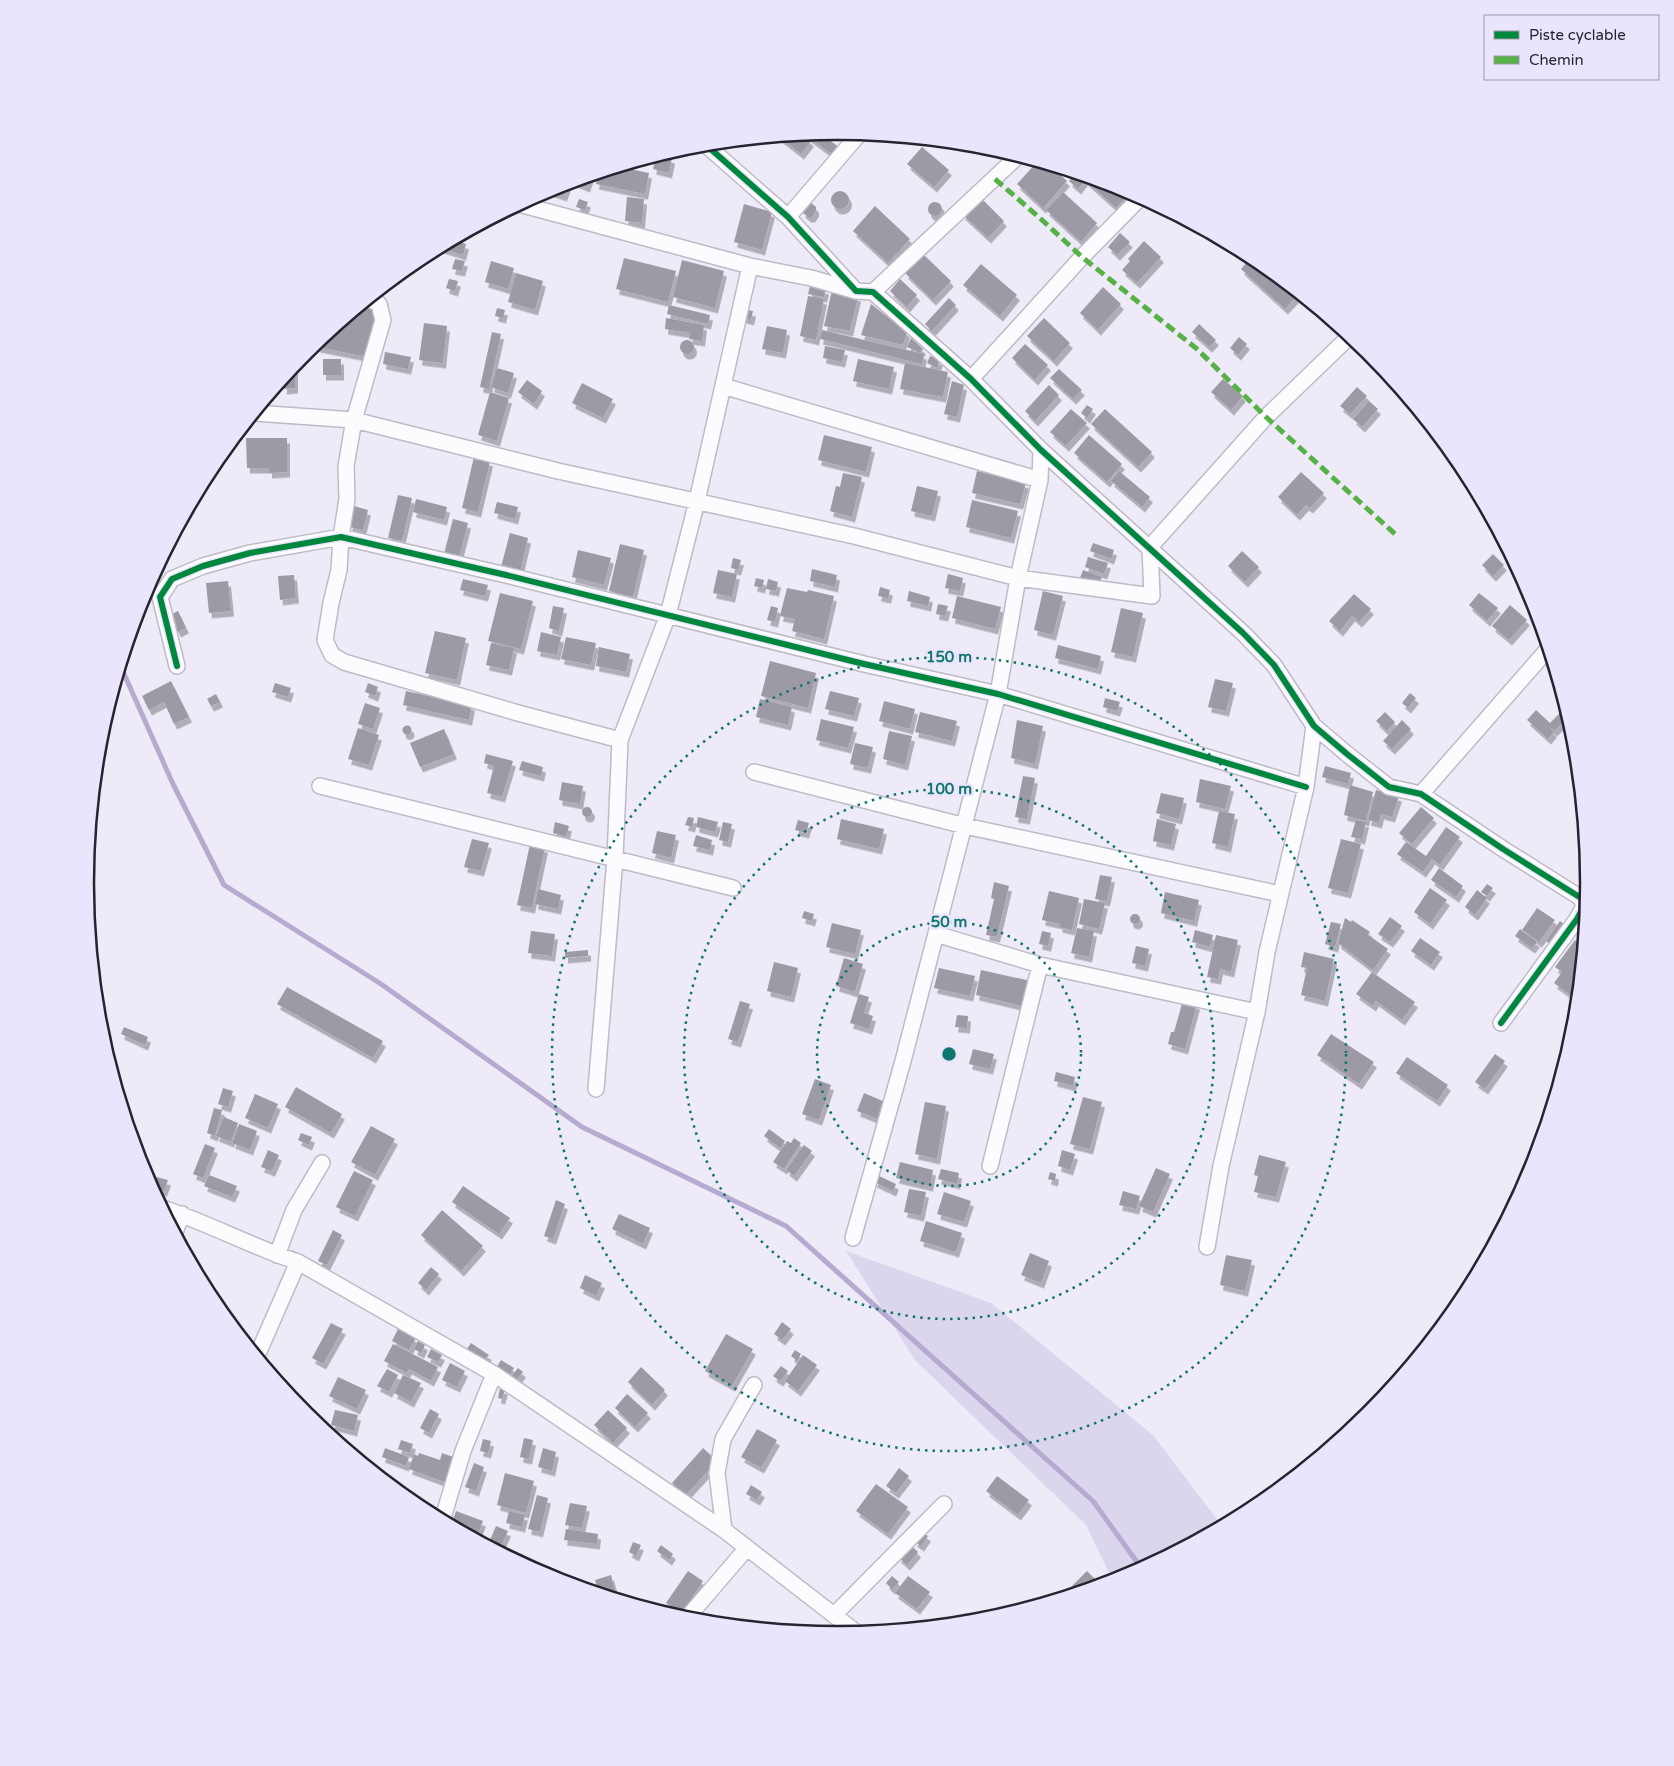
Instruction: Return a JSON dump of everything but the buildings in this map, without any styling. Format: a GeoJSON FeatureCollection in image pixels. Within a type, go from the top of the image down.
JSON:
{"type":"FeatureCollection","features":[{"type":"Feature","properties":{"kind":"street"},"geometry":{"type":"LineString","coordinates":[[788,217],[854,140]]}},
{"type":"Feature","properties":{"kind":"street"},"geometry":{"type":"LineString","coordinates":[[713,150],[788,217],[856,291]]}},
{"type":"Feature","properties":{"kind":"street"},"geometry":{"type":"LineString","coordinates":[[873,292],[1013,161]]}},
{"type":"Feature","properties":{"kind":"street"},"geometry":{"type":"LineString","coordinates":[[971,379],[1082,257],[1136,202]]}},
{"type":"Feature","properties":{"kind":"street"},"geometry":{"type":"LineString","coordinates":[[529,207],[750,266],[811,278],[856,291],[873,292],[971,379],[1040,450],[1150,547],[1243,633],[1274,665],[1314,726],[1389,787],[1421,794],[1502,849],[1580,897]]}},
{"type":"Feature","properties":{"kind":"street"},"geometry":{"type":"LineString","coordinates":[[596,1090],[616,858],[620,740],[668,615],[697,501],[750,266]]}},
{"type":"Feature","properties":{"kind":"street"},"geometry":{"type":"LineString","coordinates":[[374,302],[379,304],[383,320],[354,420],[346,466],[347,499],[341,536],[339,570],[325,640],[332,655],[344,662],[499,708],[620,740]]}},
{"type":"Feature","properties":{"kind":"street"},"geometry":{"type":"LineString","coordinates":[[261,414],[354,420],[558,470],[854,536],[1018,578],[1152,596],[1150,547],[1266,417],[1345,341]]}},
{"type":"Feature","properties":{"kind":"street"},"geometry":{"type":"LineString","coordinates":[[723,386],[1040,480]]}},
{"type":"Feature","properties":{"kind":"street"},"geometry":{"type":"LineString","coordinates":[[853,1238],[903,1061],[998,694],[1018,578],[1040,480],[1040,450]]}},
{"type":"Feature","properties":{"kind":"street"},"geometry":{"type":"LineString","coordinates":[[177,666],[160,596],[172,579],[203,566],[250,553],[341,536],[864,664],[998,694],[1306,787]]}},
{"type":"Feature","properties":{"kind":"street"},"geometry":{"type":"LineString","coordinates":[[1421,794],[1544,654]]}},
{"type":"Feature","properties":{"kind":"street"},"geometry":{"type":"LineString","coordinates":[[1207,1247],[1221,1166],[1257,1012],[1267,952],[1306,787],[1314,726]]}},
{"type":"Feature","properties":{"kind":"street"},"geometry":{"type":"LineString","coordinates":[[754,772],[965,826],[1280,894]]}},
{"type":"Feature","properties":{"kind":"street"},"geometry":{"type":"LineString","coordinates":[[320,786],[733,888]]}},
{"type":"Feature","properties":{"kind":"street"},"geometry":{"type":"LineString","coordinates":[[1501,1023],[1546,963],[1579,913]]}},
{"type":"Feature","properties":{"kind":"street"},"geometry":{"type":"LineString","coordinates":[[936,934],[1040,965],[1257,1012]]}},
{"type":"Feature","properties":{"kind":"street"},"geometry":{"type":"LineString","coordinates":[[990,1166],[1040,965]]}},
{"type":"Feature","properties":{"kind":"street"},"geometry":{"type":"LineString","coordinates":[[277,1255],[294,1210],[322,1163]]}},
{"type":"Feature","properties":{"kind":"street"},"geometry":{"type":"LineString","coordinates":[[169,1210],[298,1262],[494,1374],[724,1530],[848,1626]]}},
{"type":"Feature","properties":{"kind":"street"},"geometry":{"type":"LineString","coordinates":[[177,1226],[182,1214]]}},
{"type":"Feature","properties":{"kind":"street"},"geometry":{"type":"LineString","coordinates":[[259,1350],[298,1262]]}},
{"type":"Feature","properties":{"kind":"street"},"geometry":{"type":"LineString","coordinates":[[444,1514],[463,1451],[494,1374]]}},
{"type":"Feature","properties":{"kind":"street"},"geometry":{"type":"LineString","coordinates":[[724,1530],[717,1473],[723,1439],[754,1384]]}},
{"type":"Feature","properties":{"kind":"street"},"geometry":{"type":"LineString","coordinates":[[834,1614],[944,1504]]}},
{"type":"Feature","properties":{"kind":"street"},"geometry":{"type":"LineString","coordinates":[[692,1612],[747,1548]]}},
{"type":"Feature","properties":{"kind":"shaded area"},"geometry":{"type":"Polygon","coordinates":[[[846,1251],[991,1303],[1153,1435],[1218,1521],[1166,1550],[1110,1574],[1086,1525],[915,1360],[846,1251]]]}},
{"type":"Feature","properties":{"kind":"waterway"},"geometry":{"type":"LineString","coordinates":[[124,674],[173,784],[224,885],[381,984],[582,1127],[786,1226],[1093,1501],[1137,1563]]}},
{"type":"Feature","properties":{"kind":"marked path"},"geometry":{"type":"LineString","coordinates":[[995,179],[1082,257],[1197,349],[1266,417],[1395,534]]}},
{"type":"Feature","properties":{"kind":"cycle path"},"geometry":{"type":"LineString","coordinates":[[712,151],[788,217],[856,291],[873,292],[971,379],[1041,450],[1243,633],[1274,665],[1314,726],[1389,787],[1421,794],[1580,897]]}},
{"type":"Feature","properties":{"kind":"cycle path"},"geometry":{"type":"LineString","coordinates":[[177,666],[160,597],[172,579],[203,566],[250,553],[341,537],[506,575],[864,664],[998,694],[1306,787]]}},
{"type":"Feature","properties":{"kind":"cycle path"},"geometry":{"type":"LineString","coordinates":[[1501,1023],[1579,915]]}}]}
